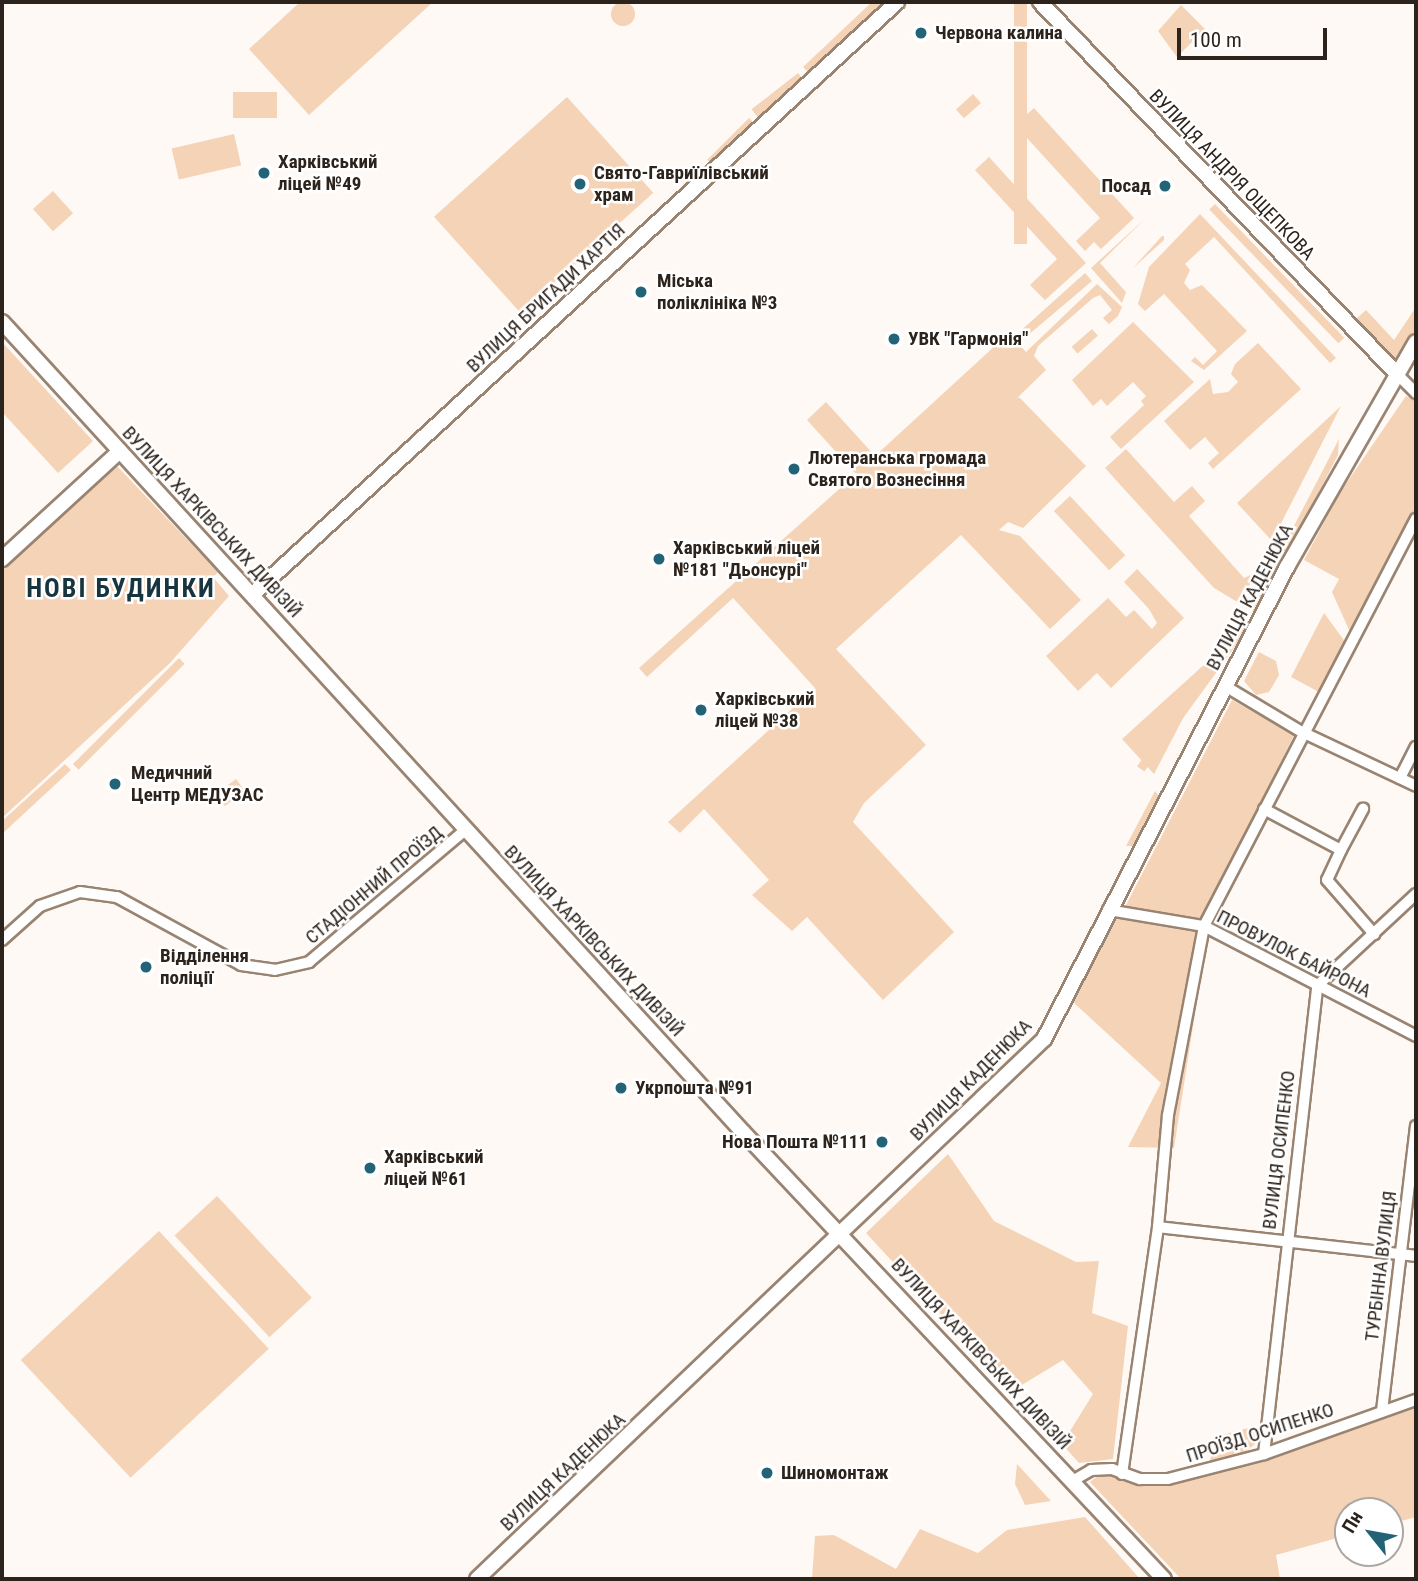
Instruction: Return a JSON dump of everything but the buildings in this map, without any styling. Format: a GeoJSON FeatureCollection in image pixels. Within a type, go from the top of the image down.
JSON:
{"type":"FeatureCollection","features":[{"type":"Feature","properties":{"kind":"street","name":"ВУЛИЦЯ БРИГАДИ ХАРТІЯ"},"geometry":{"type":"LineString","coordinates":[[252,595],[897,2]]}},
{"type":"Feature","properties":{"kind":"street","name":"ВУЛИЦЯ АНДРІЯ ОЩЕПКОВА"},"geometry":{"type":"LineString","coordinates":[[1040,2],[1397,374]]}},
{"type":"Feature","properties":{"kind":"street","name":"ВУЛИЦЯ ХАРКІВСЬКИХ ДИВІЗІЙ"},"geometry":{"type":"LineString","coordinates":[[2,322],[465,830],[1164,1579]]}},
{"type":"Feature","properties":{"kind":"street","name":"ВУЛИЦЯ КАДЕНЮКА"},"geometry":{"type":"LineString","coordinates":[[477,1579],[1044,1039],[1108,910],[1332,482],[1416,342]]}},
{"type":"Feature","properties":{"kind":"street"},"geometry":{"type":"LineString","coordinates":[[1397,374],[1416,393]]}},
{"type":"Feature","properties":{"kind":"street"},"geometry":{"type":"LineString","coordinates":[[2,559],[120,451]]}},
{"type":"Feature","properties":{"kind":"street"},"geometry":{"type":"LineString","coordinates":[[1122,1474],[1158,1227],[1168,1115],[1204,926],[1302,732],[1416,519]]}},
{"type":"Feature","properties":{"kind":"street"},"geometry":{"type":"LineString","coordinates":[[1225,686],[1302,732],[1416,786]]}},
{"type":"Feature","properties":{"kind":"street"},"geometry":{"type":"LineString","coordinates":[[1400,778],[1416,747]]}},
{"type":"Feature","properties":{"kind":"street"},"geometry":{"type":"LineString","coordinates":[[1363,808],[1327,880],[1374,934]]}},
{"type":"Feature","properties":{"kind":"street"},"geometry":{"type":"LineString","coordinates":[[1264,809],[1340,850]]}},
{"type":"Feature","properties":{"kind":"street","name":"СТАДІОННИЙ ПРОЇЗД"},"geometry":{"type":"LineString","coordinates":[[2,940],[40,906],[80,892],[117,897],[241,965],[275,970],[309,962],[465,830]]}},
{"type":"Feature","properties":{"kind":"street"},"geometry":{"type":"LineString","coordinates":[[1317,986],[1416,894]]}},
{"type":"Feature","properties":{"kind":"street","name":"ПРОВУЛОК БАЙРОНА"},"geometry":{"type":"LineString","coordinates":[[1108,910],[1204,926],[1416,1037]]}},
{"type":"Feature","properties":{"kind":"street","name":"ВУЛИЦЯ ОСИПЕНКО"},"geometry":{"type":"LineString","coordinates":[[1264,1454],[1285,1240],[1317,986]]}},
{"type":"Feature","properties":{"kind":"street","name":"ТУРБІННА ВУЛИЦЯ"},"geometry":{"type":"LineString","coordinates":[[1382,1411],[1416,1126]]}},
{"type":"Feature","properties":{"kind":"street"},"geometry":{"type":"LineString","coordinates":[[1158,1227],[1416,1256]]}},
{"type":"Feature","properties":{"kind":"street","name":"ПРОЇЗД ОСИПЕНКО"},"geometry":{"type":"LineString","coordinates":[[1074,1480],[1098,1469],[1168,1479],[1264,1454],[1416,1401]]}},
{"type":"Feature","properties":{"kind":"shaded area"},"geometry":{"type":"Polygon","coordinates":[[[300,2],[433,2],[309,115],[249,49],[300,2]]]}},
{"type":"Feature","properties":{"kind":"shaded area"},"geometry":{"type":"Polygon","coordinates":[[[623,2],[632,5],[635,14],[632,23],[623,26],[614,23],[611,14],[614,5],[623,2]]]}},
{"type":"Feature","properties":{"kind":"shaded area"},"geometry":{"type":"Polygon","coordinates":[[[872,2],[890,2],[812,76],[803,67],[872,2]]]}},
{"type":"Feature","properties":{"kind":"shaded area"},"geometry":{"type":"Polygon","coordinates":[[[1014,2],[1027,2],[1027,244],[1014,244],[1014,2]]]}},
{"type":"Feature","properties":{"kind":"shaded area"},"geometry":{"type":"Polygon","coordinates":[[[1181,5],[1205,29],[1177,57],[1158,31],[1181,5]]]}},
{"type":"Feature","properties":{"kind":"shaded area"},"geometry":{"type":"Polygon","coordinates":[[[798,73],[805,82],[758,118],[752,109],[798,73]]]}},
{"type":"Feature","properties":{"kind":"shaded area"},"geometry":{"type":"Polygon","coordinates":[[[233,92],[277,92],[277,118],[233,118],[233,92]]]}},
{"type":"Feature","properties":{"kind":"shaded area"},"geometry":{"type":"Polygon","coordinates":[[[973,94],[981,103],[964,118],[956,109],[973,94]]]}},
{"type":"Feature","properties":{"kind":"shaded area"},"geometry":{"type":"Polygon","coordinates":[[[567,97],[653,193],[520,313],[434,217],[567,97]]]}},
{"type":"Feature","properties":{"kind":"shaded area"},"geometry":{"type":"Polygon","coordinates":[[[1034,108],[1134,218],[1101,249],[1094,242],[1085,251],[1076,241],[1100,218],[1015,125],[1034,108]]]}},
{"type":"Feature","properties":{"kind":"shaded area"},"geometry":{"type":"Polygon","coordinates":[[[749,118],[757,126],[715,167],[707,160],[749,118]]]}},
{"type":"Feature","properties":{"kind":"shaded area"},"geometry":{"type":"Polygon","coordinates":[[[234,134],[241,165],[179,180],[172,148],[234,134]]]}},
{"type":"Feature","properties":{"kind":"shaded area"},"geometry":{"type":"Polygon","coordinates":[[[989,157],[1086,263],[1045,300],[1030,285],[1057,259],[975,170],[989,157]]]}},
{"type":"Feature","properties":{"kind":"shaded area"},"geometry":{"type":"Polygon","coordinates":[[[53,191],[73,213],[53,231],[33,209],[53,191]]]}},
{"type":"Feature","properties":{"kind":"shaded area"},"geometry":{"type":"Polygon","coordinates":[[[1215,204],[1344,338],[1338,343],[1209,210],[1215,204]]]}},
{"type":"Feature","properties":{"kind":"shaded area"},"geometry":{"type":"Polygon","coordinates":[[[1200,214],[1336,358],[1330,363],[1214,237],[1185,264],[1190,270],[1184,283],[1190,290],[1202,285],[1247,331],[1204,370],[1191,361],[1195,357],[1203,365],[1217,351],[1164,294],[1145,311],[1138,304],[1149,267],[1200,214]]]}},
{"type":"Feature","properties":{"kind":"shaded area"},"geometry":{"type":"Polygon","coordinates":[[[1147,217],[1100,263],[1126,292],[1122,303],[1091,268],[1147,217]]]}},
{"type":"Feature","properties":{"kind":"shaded area"},"geometry":{"type":"Polygon","coordinates":[[[1162,236],[1164,240],[1132,269],[1162,236]]]}},
{"type":"Feature","properties":{"kind":"shaded area"},"geometry":{"type":"Polygon","coordinates":[[[1085,273],[1092,281],[1020,342],[1016,335],[1085,273]]]}},
{"type":"Feature","properties":{"kind":"shaded area"},"geometry":{"type":"Polygon","coordinates":[[[1097,284],[1122,307],[1118,316],[1109,324],[1103,318],[1112,310],[1100,295],[1093,298],[1038,346],[1034,356],[1046,370],[1016,399],[1019,397],[1086,466],[1023,528],[1008,522],[999,530],[1020,536],[1081,600],[1050,629],[961,535],[836,649],[926,745],[864,803],[853,822],[954,932],[883,1000],[807,917],[792,931],[752,895],[769,880],[704,809],[680,833],[668,822],[815,688],[733,598],[647,677],[639,668],[856,474],[807,420],[826,402],[875,456],[1009,333],[1026,352],[1097,284]]]}},
{"type":"Feature","properties":{"kind":"shaded area"},"geometry":{"type":"Polygon","coordinates":[[[1416,307],[1416,329],[1397,359],[1389,358],[1354,321],[1366,310],[1394,340],[1416,307]]]}},
{"type":"Feature","properties":{"kind":"shaded area"},"geometry":{"type":"Polygon","coordinates":[[[1133,322],[1194,382],[1121,449],[1110,437],[1144,405],[1141,401],[1146,396],[1133,382],[1107,406],[1101,399],[1093,406],[1072,380],[1133,322]]]}},
{"type":"Feature","properties":{"kind":"shaded area"},"geometry":{"type":"Polygon","coordinates":[[[1092,329],[1098,336],[1078,354],[1072,347],[1092,329]]]}},
{"type":"Feature","properties":{"kind":"shaded area"},"geometry":{"type":"Polygon","coordinates":[[[2,342],[93,441],[58,473],[2,412],[2,342]]]}},
{"type":"Feature","properties":{"kind":"shaded area"},"geometry":{"type":"Polygon","coordinates":[[[1258,343],[1301,389],[1213,469],[1208,463],[1219,453],[1205,437],[1190,450],[1164,421],[1210,379],[1213,394],[1228,392],[1238,382],[1231,374],[1235,364],[1258,343]]]}},
{"type":"Feature","properties":{"kind":"shaded area"},"geometry":{"type":"Polygon","coordinates":[[[1406,396],[1416,401],[1416,508],[1350,632],[1332,592],[1339,579],[1304,560],[1341,491],[1406,396]]]}},
{"type":"Feature","properties":{"kind":"shaded area"},"geometry":{"type":"Polygon","coordinates":[[[1341,406],[1272,541],[1237,503],[1341,406]]]}},
{"type":"Feature","properties":{"kind":"shaded area"},"geometry":{"type":"Polygon","coordinates":[[[1339,439],[1338,455],[1288,551],[1281,551],[1339,439]]]}},
{"type":"Feature","properties":{"kind":"shaded area"},"geometry":{"type":"Polygon","coordinates":[[[1126,449],[1174,502],[1192,486],[1205,501],[1189,516],[1244,578],[1257,572],[1239,603],[1214,588],[1105,468],[1126,449]]]}},
{"type":"Feature","properties":{"kind":"shaded area"},"geometry":{"type":"Polygon","coordinates":[[[116,465],[218,572],[213,577],[229,596],[170,663],[2,818],[2,564],[116,465]]]}},
{"type":"Feature","properties":{"kind":"shaded area"},"geometry":{"type":"Polygon","coordinates":[[[1070,496],[1125,555],[1109,570],[1054,511],[1070,496]]]}},
{"type":"Feature","properties":{"kind":"shaded area"},"geometry":{"type":"Polygon","coordinates":[[[1277,561],[1282,567],[1259,611],[1252,611],[1277,561]]]}},
{"type":"Feature","properties":{"kind":"shaded area"},"geometry":{"type":"Polygon","coordinates":[[[1137,569],[1184,618],[1111,688],[1097,673],[1078,691],[1046,656],[1108,598],[1126,617],[1134,610],[1152,629],[1157,623],[1149,609],[1124,582],[1137,569]]]}},
{"type":"Feature","properties":{"kind":"shaded area"},"geometry":{"type":"Polygon","coordinates":[[[1324,613],[1346,643],[1319,692],[1291,677],[1324,613]]]}},
{"type":"Feature","properties":{"kind":"shaded area"},"geometry":{"type":"Polygon","coordinates":[[[1244,619],[1251,624],[1144,772],[1137,766],[1244,619]]]}},
{"type":"Feature","properties":{"kind":"shaded area"},"geometry":{"type":"Polygon","coordinates":[[[1259,652],[1276,661],[1279,675],[1269,692],[1256,695],[1244,681],[1259,652]]]}},
{"type":"Feature","properties":{"kind":"shaded area"},"geometry":{"type":"Polygon","coordinates":[[[1217,653],[1154,774],[1122,739],[1217,653]]]}},
{"type":"Feature","properties":{"kind":"shaded area"},"geometry":{"type":"Polygon","coordinates":[[[179,658],[185,664],[79,770],[73,764],[179,658]]]}},
{"type":"Feature","properties":{"kind":"shaded area"},"geometry":{"type":"Polygon","coordinates":[[[1232,700],[1294,735],[1203,919],[1125,907],[1232,700]]]}},
{"type":"Feature","properties":{"kind":"shaded area"},"geometry":{"type":"Polygon","coordinates":[[[65,764],[71,770],[2,834],[2,821],[65,764]]]}},
{"type":"Feature","properties":{"kind":"shaded area"},"geometry":{"type":"Polygon","coordinates":[[[236,779],[245,791],[225,806],[216,794],[236,779]]]}},
{"type":"Feature","properties":{"kind":"shaded area"},"geometry":{"type":"Polygon","coordinates":[[[1155,791],[1160,797],[1135,846],[1126,846],[1155,791]]]}},
{"type":"Feature","properties":{"kind":"shaded area"},"geometry":{"type":"Polygon","coordinates":[[[1117,917],[1193,928],[1207,937],[1174,1148],[1128,1147],[1161,1083],[1073,1002],[1117,917]]]}},
{"type":"Feature","properties":{"kind":"shaded area"},"geometry":{"type":"Polygon","coordinates":[[[948,1154],[994,1221],[1076,1262],[1099,1261],[1092,1313],[1128,1326],[1113,1459],[1079,1463],[1062,1444],[1093,1394],[1063,1360],[1012,1391],[866,1233],[948,1154]]]}},
{"type":"Feature","properties":{"kind":"shaded area"},"geometry":{"type":"Polygon","coordinates":[[[217,1196],[312,1298],[269,1337],[175,1236],[217,1196]]]}},
{"type":"Feature","properties":{"kind":"shaded area"},"geometry":{"type":"Polygon","coordinates":[[[159,1231],[269,1349],[131,1478],[21,1360],[159,1231]]]}},
{"type":"Feature","properties":{"kind":"shaded area"},"geometry":{"type":"Polygon","coordinates":[[[1416,1406],[1416,1517],[1404,1520],[1404,1497],[1334,1497],[1334,1539],[1276,1555],[1280,1579],[1181,1579],[1090,1482],[1102,1472],[1151,1483],[1209,1463],[1218,1436],[1253,1427],[1256,1431],[1255,1444],[1243,1454],[1280,1449],[1416,1406]]]}},
{"type":"Feature","properties":{"kind":"shaded area"},"geometry":{"type":"Polygon","coordinates":[[[1017,1464],[1051,1501],[1025,1505],[1015,1484],[1017,1464]]]}},
{"type":"Feature","properties":{"kind":"shaded area"},"geometry":{"type":"Polygon","coordinates":[[[1085,1517],[1140,1579],[812,1579],[815,1536],[834,1535],[896,1569],[920,1529],[978,1553],[1007,1530],[1085,1517]]]}},
{"type":"Feature","properties":{"kind":"place","name":"Червона калина"},"geometry":{"type":"Point","coordinates":[921,33]}},
{"type":"Feature","properties":{"kind":"place","name":"Харківський ліцей №49"},"geometry":{"type":"Point","coordinates":[264,173]}},
{"type":"Feature","properties":{"kind":"place","name":"Свято-Гавриїлівський храм"},"geometry":{"type":"Point","coordinates":[580,184]}},
{"type":"Feature","properties":{"kind":"place","name":"Посад"},"geometry":{"type":"Point","coordinates":[1165,186]}},
{"type":"Feature","properties":{"kind":"place","name":"Міська поліклініка №3"},"geometry":{"type":"Point","coordinates":[641,292]}},
{"type":"Feature","properties":{"kind":"place","name":"УВК \"Гармонія\""},"geometry":{"type":"Point","coordinates":[894,339]}},
{"type":"Feature","properties":{"kind":"place","name":"Лютеранська громада Святого Вознесіння"},"geometry":{"type":"Point","coordinates":[794,469]}},
{"type":"Feature","properties":{"kind":"place","name":"Харківський ліцей №181 \"Дьонсурі\""},"geometry":{"type":"Point","coordinates":[659,559]}},
{"type":"Feature","properties":{"kind":"place","name":"Харківський ліцей №38"},"geometry":{"type":"Point","coordinates":[701,710]}},
{"type":"Feature","properties":{"kind":"place","name":"Медичний Центр МЕДУЗАС"},"geometry":{"type":"Point","coordinates":[115,784]}},
{"type":"Feature","properties":{"kind":"place","name":"Відділення поліції"},"geometry":{"type":"Point","coordinates":[146,967]}},
{"type":"Feature","properties":{"kind":"place","name":"Укрпошта №91"},"geometry":{"type":"Point","coordinates":[621,1088]}},
{"type":"Feature","properties":{"kind":"place","name":"Нова Пошта №111"},"geometry":{"type":"Point","coordinates":[882,1142]}},
{"type":"Feature","properties":{"kind":"place","name":"Харківський ліцей №61"},"geometry":{"type":"Point","coordinates":[370,1168]}},
{"type":"Feature","properties":{"kind":"place","name":"Шиномонтаж"},"geometry":{"type":"Point","coordinates":[767,1473]}},
{"type":"Feature","properties":{"kind":"district","name":"НОВІ БУДИНКИ"},"geometry":{"type":"Point","coordinates":[121,589]}}]}
